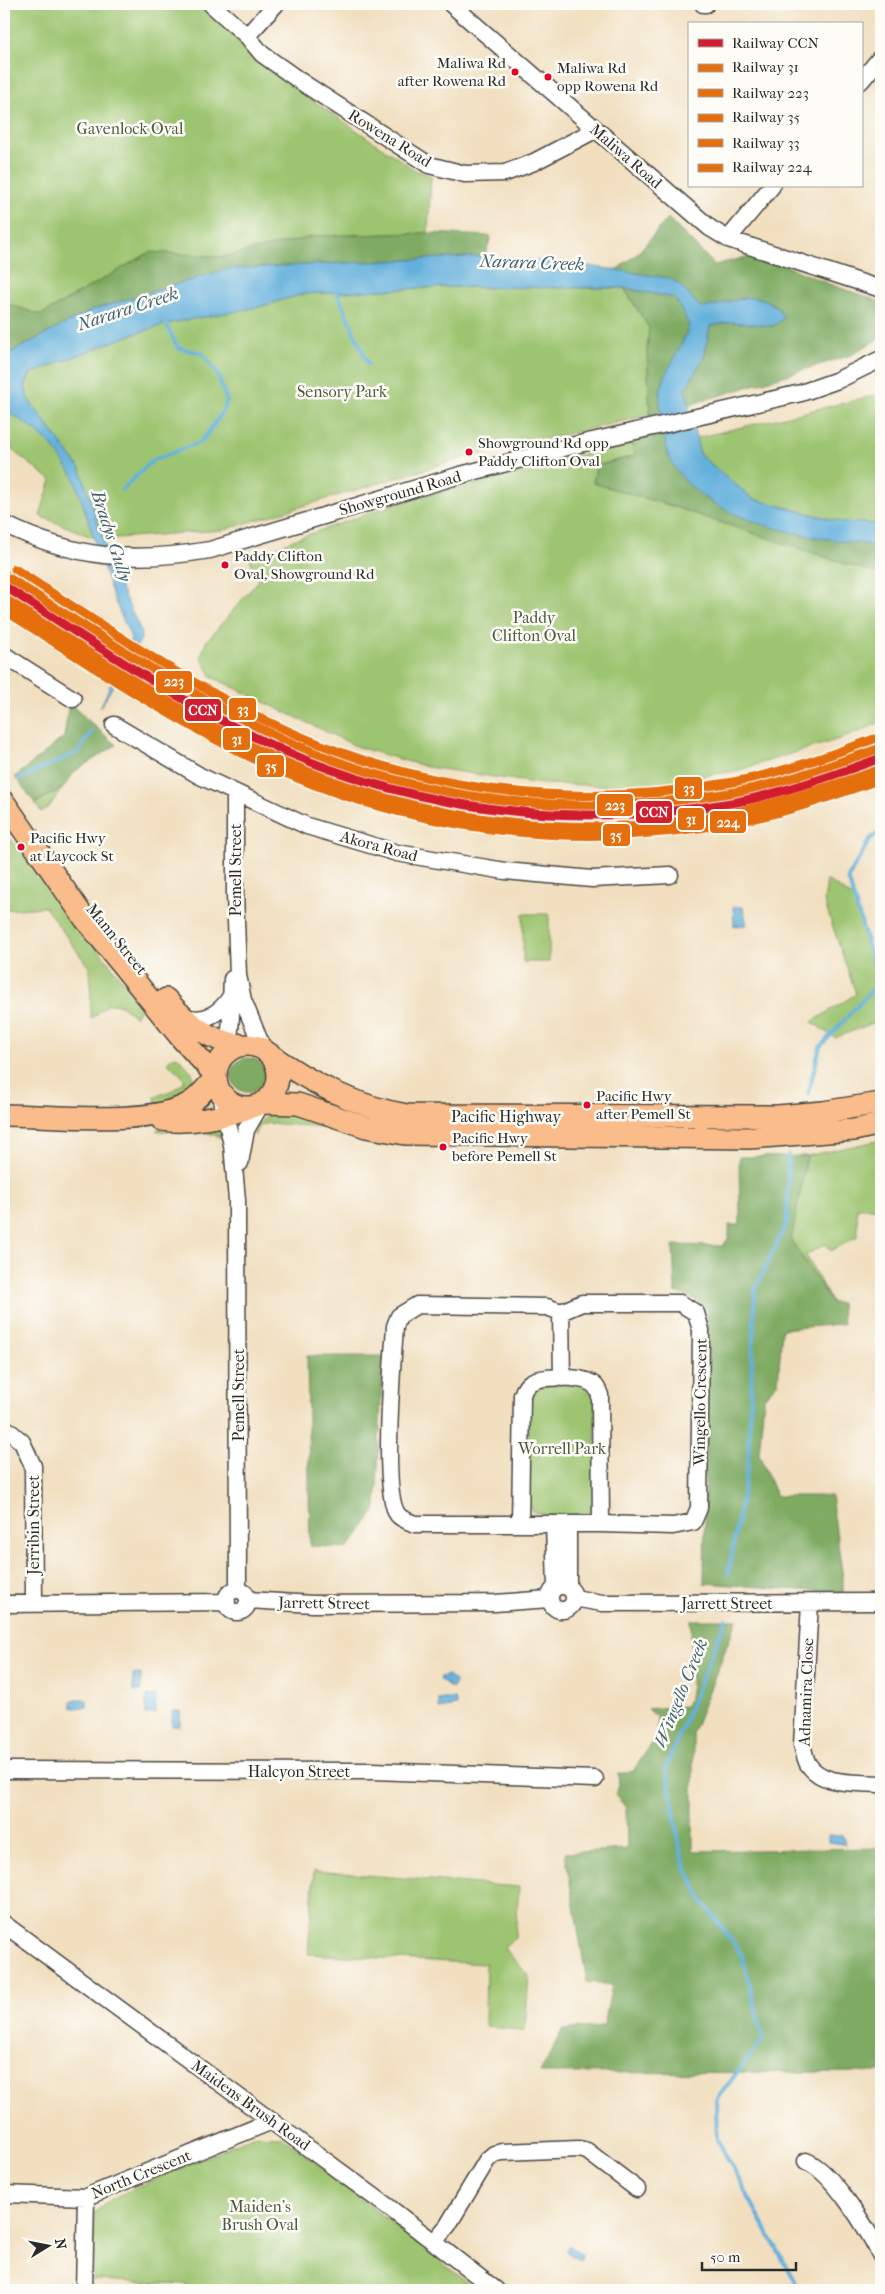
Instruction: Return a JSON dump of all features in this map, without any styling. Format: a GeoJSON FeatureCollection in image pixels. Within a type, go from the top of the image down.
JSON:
{"type":"FeatureCollection","features":[{"type":"Feature","properties":{"kind":"main road","name":"Mann Street"},"geometry":{"type":"LineString","coordinates":[[5,808],[37,838],[111,932],[181,1015],[234,1061]]}},
{"type":"Feature","properties":{"kind":"main road","name":"Mann Street"},"geometry":{"type":"LineString","coordinates":[[5,808],[85,919],[181,1038],[234,1061]]}},
{"type":"Feature","properties":{"kind":"main road"},"geometry":{"type":"LineString","coordinates":[[234,1061],[230,1102],[240,1106],[258,1105]]}},
{"type":"Feature","properties":{"kind":"main road"},"geometry":{"type":"LineString","coordinates":[[4,1115],[147,1116],[189,1104],[234,1061],[275,1063],[278,1078],[273,1092],[258,1105],[226,1115],[174,1122],[147,1116]]}},
{"type":"Feature","properties":{"kind":"main road","name":"Pacific Highway"},"geometry":{"type":"LineString","coordinates":[[234,1061],[302,1076],[331,1092],[375,1109],[407,1115],[778,1116],[823,1112],[881,1102]]}},
{"type":"Feature","properties":{"kind":"main road","name":"Pacific Highway"},"geometry":{"type":"LineString","coordinates":[[258,1105],[298,1104],[366,1127],[405,1134],[749,1138],[854,1130],[881,1124]]}},
{"type":"Feature","properties":{"kind":"main road"},"geometry":{"type":"LineString","coordinates":[[778,1116],[819,1121],[881,1113]]}},
{"type":"Feature","properties":{"kind":"street","name":"Rowena Road"},"geometry":{"type":"LineString","coordinates":[[211,4],[247,36],[262,54],[429,165],[465,174],[505,172],[534,162],[595,130]]}},
{"type":"Feature","properties":{"kind":"street"},"geometry":{"type":"LineString","coordinates":[[247,36],[276,4]]}},
{"type":"Feature","properties":{"kind":"street","name":"Maliwa Road"},"geometry":{"type":"LineString","coordinates":[[451,4],[710,228],[728,239],[881,289]]}},
{"type":"Feature","properties":{"kind":"street"},"geometry":{"type":"LineString","coordinates":[[862,80],[881,57]]}},
{"type":"Feature","properties":{"kind":"street"},"geometry":{"type":"LineString","coordinates":[[728,239],[770,188]]}},
{"type":"Feature","properties":{"kind":"street","name":"Showground Road"},"geometry":{"type":"LineString","coordinates":[[4,524],[52,544],[93,554],[120,558],[176,556],[210,550],[457,476],[575,445],[801,393],[838,380],[881,359]]}},
{"type":"Feature","properties":{"kind":"street"},"geometry":{"type":"LineString","coordinates":[[4,655],[73,699]]}},
{"type":"Feature","properties":{"kind":"street","name":"Akora Road"},"geometry":{"type":"LineString","coordinates":[[114,725],[200,776],[307,826],[397,854],[505,871],[592,879],[670,875]]}},
{"type":"Feature","properties":{"kind":"street","name":"Pemell Street"},"geometry":{"type":"LineString","coordinates":[[235,793],[236,947],[238,975],[243,1000],[226,1115],[232,1145],[237,1200],[243,1595]]}},
{"type":"Feature","properties":{"kind":"street","name":"Pemell Street"},"geometry":{"type":"LineString","coordinates":[[234,1061],[231,996],[236,947]]}},
{"type":"Feature","properties":{"kind":"street"},"geometry":{"type":"LineString","coordinates":[[181,1015],[196,1019],[209,1017],[223,1008],[231,996]]}},
{"type":"Feature","properties":{"kind":"street","name":"Pemell Street"},"geometry":{"type":"LineString","coordinates":[[237,1200],[244,1138],[258,1105]]}},
{"type":"Feature","properties":{"kind":"street","name":"Wingello Crescent"},"geometry":{"type":"LineString","coordinates":[[582,1303],[680,1303],[696,1313],[701,1330],[699,1508],[692,1522],[673,1526],[520,1523],[415,1524],[398,1515],[391,1499],[389,1420],[396,1326],[399,1316],[417,1305],[547,1307],[561,1312],[582,1303]]}},
{"type":"Feature","properties":{"kind":"street"},"geometry":{"type":"LineString","coordinates":[[561,1312],[562,1378]]}},
{"type":"Feature","properties":{"kind":"street"},"geometry":{"type":"LineString","coordinates":[[520,1523],[522,1395],[526,1386],[533,1381],[562,1378],[591,1382],[597,1388],[600,1395],[601,1524]]}},
{"type":"Feature","properties":{"kind":"street","name":"Jerribin Street"},"geometry":{"type":"LineString","coordinates":[[4,1427],[22,1442],[33,1466],[34,1604]]}},
{"type":"Feature","properties":{"kind":"street"},"geometry":{"type":"LineString","coordinates":[[561,1524],[562,1593]]}},
{"type":"Feature","properties":{"kind":"street","name":"Jarrett Street"},"geometry":{"type":"LineString","coordinates":[[243,1595],[322,1604],[495,1603],[562,1593],[602,1603],[810,1604],[881,1602]]}},
{"type":"Feature","properties":{"kind":"street"},"geometry":{"type":"LineString","coordinates":[[4,1604],[227,1602],[229,1594],[243,1595]]}},
{"type":"Feature","properties":{"kind":"street","name":"Adnamira Close"},"geometry":{"type":"LineString","coordinates":[[810,1604],[802,1745],[808,1764],[821,1776],[835,1781],[878,1784]]}},
{"type":"Feature","properties":{"kind":"street","name":"Halcyon Street"},"geometry":{"type":"LineString","coordinates":[[4,1770],[373,1771],[595,1779]]}},
{"type":"Feature","properties":{"kind":"street","name":"Maidens Brush Road"},"geometry":{"type":"LineString","coordinates":[[4,1924],[272,2121],[496,2290]]}},
{"type":"Feature","properties":{"kind":"street","name":"North Crescent"},"geometry":{"type":"LineString","coordinates":[[4,2194],[86,2197],[272,2121]]}},
{"type":"Feature","properties":{"kind":"street"},"geometry":{"type":"LineString","coordinates":[[434,2242],[448,2225],[487,2160],[494,2154],[502,2152],[579,2149],[587,2151],[637,2189]]}},
{"type":"Feature","properties":{"kind":"street"},"geometry":{"type":"LineString","coordinates":[[806,2161],[823,2170],[860,2220],[881,2256]]}},
{"type":"Feature","properties":{"kind":"street"},"geometry":{"type":"LineString","coordinates":[[84,2290],[86,2197]]}},
{"type":"Feature","properties":{"kind":"green space","name":"Gavenlock Oval"},"geometry":{"type":"Polygon","coordinates":[[[4,4],[197,4],[230,32],[259,64],[415,170],[431,176],[428,233],[316,236],[223,257],[150,252],[41,315],[4,303],[4,4]]]}},
{"type":"Feature","properties":{"kind":"green space"},"geometry":{"type":"Polygon","coordinates":[[[668,218],[715,265],[758,254],[829,284],[881,302],[881,337],[851,355],[689,405],[685,389],[704,357],[710,326],[731,322],[773,326],[783,317],[777,306],[744,297],[715,307],[701,308],[679,284],[616,270],[637,254],[668,218]]]}},
{"type":"Feature","properties":{"kind":"green space"},"geometry":{"type":"Polygon","coordinates":[[[428,233],[491,236],[485,256],[227,269],[92,310],[4,356],[4,303],[41,315],[150,252],[223,257],[316,236],[428,233]]]}},
{"type":"Feature","properties":{"kind":"green space","name":"Sensory Park"},"geometry":{"type":"Polygon","coordinates":[[[444,287],[624,288],[649,328],[647,351],[650,415],[463,458],[223,530],[103,539],[81,470],[28,399],[25,386],[31,374],[122,338],[166,324],[259,307],[303,294],[444,287]]]}},
{"type":"Feature","properties":{"kind":"green space"},"geometry":{"type":"Polygon","coordinates":[[[624,288],[675,298],[689,325],[661,388],[662,413],[650,415],[647,351],[649,328],[624,288]]]}},
{"type":"Feature","properties":{"kind":"green space"},"geometry":{"type":"Polygon","coordinates":[[[881,394],[881,524],[842,522],[753,499],[700,455],[696,438],[881,394]]]}},
{"type":"Feature","properties":{"kind":"green space"},"geometry":{"type":"Polygon","coordinates":[[[4,409],[35,430],[63,458],[78,486],[94,538],[40,516],[51,480],[4,444],[4,409]]]}},
{"type":"Feature","properties":{"kind":"green space"},"geometry":{"type":"Polygon","coordinates":[[[665,433],[667,454],[802,535],[881,546],[881,587],[877,574],[668,505],[593,483],[596,466],[636,456],[630,442],[665,433]]]}},
{"type":"Feature","properties":{"kind":"green space","name":"Paddy Clifton Oval"},"geometry":{"type":"Polygon","coordinates":[[[630,442],[636,455],[596,466],[593,483],[668,505],[877,574],[881,587],[881,722],[849,736],[736,771],[639,786],[542,784],[427,767],[358,747],[212,677],[201,657],[206,642],[258,581],[250,559],[293,540],[395,504],[630,442]]]}},
{"type":"Feature","properties":{"kind":"green space"},"geometry":{"type":"Polygon","coordinates":[[[69,703],[116,745],[75,771],[63,788],[35,803],[15,777],[64,737],[69,703]]]}},
{"type":"Feature","properties":{"kind":"green space"},"geometry":{"type":"Polygon","coordinates":[[[63,788],[48,808],[41,812],[35,803],[63,788]]]}},
{"type":"Feature","properties":{"kind":"green space"},"geometry":{"type":"Polygon","coordinates":[[[10,838],[142,1005],[135,1017],[121,1005],[108,1004],[91,1019],[90,969],[45,907],[4,910],[4,844],[10,838]]]}},
{"type":"Feature","properties":{"kind":"green space"},"geometry":{"type":"Polygon","coordinates":[[[827,880],[854,898],[881,990],[881,1020],[835,1038],[812,1022],[856,994],[824,901],[827,880]]]}},
{"type":"Feature","properties":{"kind":"green space"},"geometry":{"type":"Polygon","coordinates":[[[523,914],[549,914],[549,962],[523,962],[523,914]]]}},
{"type":"Feature","properties":{"kind":"green space"},"geometry":{"type":"Polygon","coordinates":[[[177,1056],[192,1072],[194,1081],[183,1093],[156,1103],[155,1097],[173,1090],[184,1082],[184,1078],[167,1062],[172,1057],[177,1056]]]}},
{"type":"Feature","properties":{"kind":"green space"},"geometry":{"type":"Polygon","coordinates":[[[248,1058],[260,1063],[265,1075],[260,1087],[248,1092],[236,1087],[231,1075],[236,1063],[248,1058]]]}},
{"type":"Feature","properties":{"kind":"green space"},"geometry":{"type":"Polygon","coordinates":[[[272,1112],[292,1112],[322,1121],[322,1127],[268,1123],[260,1126],[254,1136],[258,1124],[272,1112]]]}},
{"type":"Feature","properties":{"kind":"green space"},"geometry":{"type":"Polygon","coordinates":[[[221,1127],[224,1138],[203,1131],[157,1131],[157,1129],[221,1127]]]}},
{"type":"Feature","properties":{"kind":"green space"},"geometry":{"type":"Polygon","coordinates":[[[881,1140],[881,1208],[857,1208],[858,1236],[831,1251],[826,1244],[806,1255],[832,1303],[791,1240],[807,1156],[881,1140]]]}},
{"type":"Feature","properties":{"kind":"green space"},"geometry":{"type":"Polygon","coordinates":[[[807,1156],[791,1240],[832,1303],[841,1303],[843,1324],[782,1329],[778,1383],[764,1398],[759,1454],[776,1496],[831,1496],[843,1578],[843,1593],[704,1583],[707,1309],[692,1298],[675,1292],[673,1245],[723,1246],[729,1237],[729,1225],[740,1225],[739,1157],[807,1156]]]}},
{"type":"Feature","properties":{"kind":"green space"},"geometry":{"type":"Polygon","coordinates":[[[307,1356],[383,1356],[376,1510],[348,1548],[310,1546],[307,1356]]]}},
{"type":"Feature","properties":{"kind":"green space","name":"Worrell Park"},"geometry":{"type":"Polygon","coordinates":[[[542,1385],[583,1385],[595,1397],[596,1500],[591,1512],[562,1516],[546,1515],[532,1511],[528,1499],[529,1397],[533,1389],[542,1385]]]}},
{"type":"Feature","properties":{"kind":"green space"},"geometry":{"type":"Polygon","coordinates":[[[691,1620],[737,1620],[693,1732],[693,1851],[881,1848],[881,2072],[540,2073],[562,2030],[604,2026],[612,1985],[587,1982],[565,1853],[627,1849],[626,1808],[615,1794],[619,1786],[618,1774],[633,1771],[657,1736],[657,1717],[648,1709],[686,1706],[691,1692],[691,1620]]]}},
{"type":"Feature","properties":{"kind":"green space"},"geometry":{"type":"Polygon","coordinates":[[[314,1871],[519,1887],[515,1938],[504,1948],[529,1976],[525,2031],[485,2026],[486,1964],[308,1954],[314,1871]]]}},
{"type":"Feature","properties":{"kind":"green space","name":"Maiden's Brush Oval"},"geometry":{"type":"Polygon","coordinates":[[[255,2135],[281,2136],[477,2290],[187,2290],[186,2284],[93,2280],[94,2213],[111,2199],[255,2135]]]}},
{"type":"Feature","properties":{"kind":"water","name":"Narara Creek"},"geometry":{"type":"Polygon","coordinates":[[[485,256],[569,263],[669,278],[679,284],[701,308],[746,298],[766,300],[784,318],[773,326],[731,322],[710,326],[704,357],[685,389],[700,455],[753,499],[842,522],[881,524],[881,546],[824,538],[761,524],[731,512],[705,498],[683,479],[668,455],[660,402],[665,377],[689,325],[675,298],[624,288],[444,287],[303,294],[259,307],[166,324],[122,338],[30,374],[25,386],[28,399],[81,470],[115,576],[141,631],[141,639],[100,708],[131,638],[113,597],[74,477],[53,447],[34,429],[4,409],[4,356],[92,310],[227,269],[485,256]]]}},
{"type":"Feature","properties":{"kind":"water"},"geometry":{"type":"Polygon","coordinates":[[[733,907],[743,907],[747,925],[734,926],[733,907]]]}},
{"type":"Feature","properties":{"kind":"water"},"geometry":{"type":"Polygon","coordinates":[[[133,1674],[141,1674],[141,1691],[133,1691],[133,1674]]]}},
{"type":"Feature","properties":{"kind":"water"},"geometry":{"type":"Polygon","coordinates":[[[448,1675],[456,1682],[454,1687],[449,1687],[440,1680],[441,1677],[448,1675]]]}},
{"type":"Feature","properties":{"kind":"water"},"geometry":{"type":"Polygon","coordinates":[[[147,1696],[156,1696],[155,1714],[145,1714],[147,1696]]]}},
{"type":"Feature","properties":{"kind":"water"},"geometry":{"type":"Polygon","coordinates":[[[439,1699],[455,1699],[457,1706],[439,1709],[439,1699]]]}},
{"type":"Feature","properties":{"kind":"water"},"geometry":{"type":"Polygon","coordinates":[[[87,1700],[87,1707],[72,1708],[71,1701],[87,1700]]]}},
{"type":"Feature","properties":{"kind":"water"},"geometry":{"type":"Polygon","coordinates":[[[172,1711],[180,1711],[180,1726],[172,1726],[172,1711]]]}},
{"type":"Feature","properties":{"kind":"water"},"geometry":{"type":"Polygon","coordinates":[[[828,1835],[843,1836],[845,1844],[828,1842],[828,1835]]]}},
{"type":"Feature","properties":{"kind":"water"},"geometry":{"type":"Polygon","coordinates":[[[569,2245],[583,2255],[580,2261],[567,2252],[566,2250],[569,2245]]]}},
{"type":"Feature","properties":{"kind":"waterway"},"geometry":{"type":"LineString","coordinates":[[336,290],[368,364]]}},
{"type":"Feature","properties":{"kind":"waterway"},"geometry":{"type":"LineString","coordinates":[[122,490],[153,460],[201,442],[220,416],[227,401],[217,373],[202,353],[178,348],[164,320]]}},
{"type":"Feature","properties":{"kind":"waterway","name":"Bradys Gully"},"geometry":{"type":"LineString","coordinates":[[19,779],[78,752],[92,731]]}},
{"type":"Feature","properties":{"kind":"waterway","name":"Wingello Creek"},"geometry":{"type":"LineString","coordinates":[[808,1094],[820,1047],[879,982],[848,878],[870,839],[881,831]]}},
{"type":"Feature","properties":{"kind":"waterway","name":"Wingello Creek"},"geometry":{"type":"LineString","coordinates":[[728,1574],[748,1465],[755,1290],[787,1222],[788,1154]]}},
{"type":"Feature","properties":{"kind":"waterway","name":"Wingello Creek"},"geometry":{"type":"LineString","coordinates":[[726,1619],[666,1767],[682,1859],[701,1899],[742,1955],[763,2039],[716,2100],[717,2139],[799,2290]]}},
{"type":"Feature","properties":{"kind":"railway"},"geometry":{"type":"LineString","coordinates":[[4,571],[182,684],[263,729],[325,755],[367,769],[451,790],[537,802],[580,804],[637,803],[687,799],[744,789],[784,778],[881,743]]}},
{"type":"Feature","properties":{"kind":"railway"},"geometry":{"type":"LineString","coordinates":[[4,609],[193,728],[252,761],[283,776],[348,800],[415,818],[483,830],[551,837],[620,837],[688,832],[756,819],[823,801],[881,780]]}},
{"type":"Feature","properties":{"kind":"rail line","name":"33"},"geometry":{"type":"LineString","coordinates":[[15,569],[174,670],[273,724],[328,747],[384,766],[441,780],[498,790],[556,795],[615,795],[674,791],[733,782],[769,774],[822,758],[874,739]]}},
{"type":"Feature","properties":{"kind":"rail line","name":"223"},"geometry":{"type":"LineString","coordinates":[[9,578],[167,678],[266,731],[322,755],[379,775],[437,790],[496,799],[555,804],[615,805],[675,801],[735,792],[771,784],[878,749]]}},
{"type":"Feature","properties":{"kind":"rail line","name":"CCN"},"geometry":{"type":"LineString","coordinates":[[4,586],[163,687],[263,741],[319,765],[377,785],[435,799],[495,809],[555,814],[615,815],[676,811],[737,802],[774,793],[828,777],[881,758]]}},
{"type":"Feature","properties":{"kind":"rail line","name":"31"},"geometry":{"type":"LineString","coordinates":[[4,598],[161,697],[259,750],[316,774],[374,794],[434,810],[495,820],[557,826],[619,826],[680,821],[759,807],[881,769]]}},
{"type":"Feature","properties":{"kind":"rail line","name":"224"},"geometry":{"type":"LineString","coordinates":[[4,606],[150,700],[242,750],[299,775],[357,795],[416,812],[477,824],[538,831],[600,834],[661,831],[723,823],[764,814],[823,797],[881,777]]}},
{"type":"Feature","properties":{"kind":"rail line","name":"35"},"geometry":{"type":"LineString","coordinates":[[4,610],[158,707],[254,759],[312,784],[371,804],[431,819],[493,829],[554,835],[617,835],[679,831],[777,813],[881,779]]}},
{"type":"Feature","properties":{"kind":"place","name":"Maliwa Rd after Rowena Rd"},"geometry":{"type":"Point","coordinates":[515,72]}},
{"type":"Feature","properties":{"kind":"place","name":"Maliwa Rd opp Rowena Rd"},"geometry":{"type":"Point","coordinates":[548,77]}},
{"type":"Feature","properties":{"kind":"place","name":"Showground Rd opp Paddy Clifton Oval"},"geometry":{"type":"Point","coordinates":[469,452]}},
{"type":"Feature","properties":{"kind":"place","name":"Paddy Clifton Oval, Showground Rd"},"geometry":{"type":"Point","coordinates":[225,565]}},
{"type":"Feature","properties":{"kind":"place","name":"Pacific Hwy at Laycock St"},"geometry":{"type":"Point","coordinates":[21,847]}},
{"type":"Feature","properties":{"kind":"place","name":"Pacific Hwy after Pemell St"},"geometry":{"type":"Point","coordinates":[587,1105]}},
{"type":"Feature","properties":{"kind":"place","name":"Pacific Hwy before Pemell St"},"geometry":{"type":"Point","coordinates":[443,1147]}}]}
